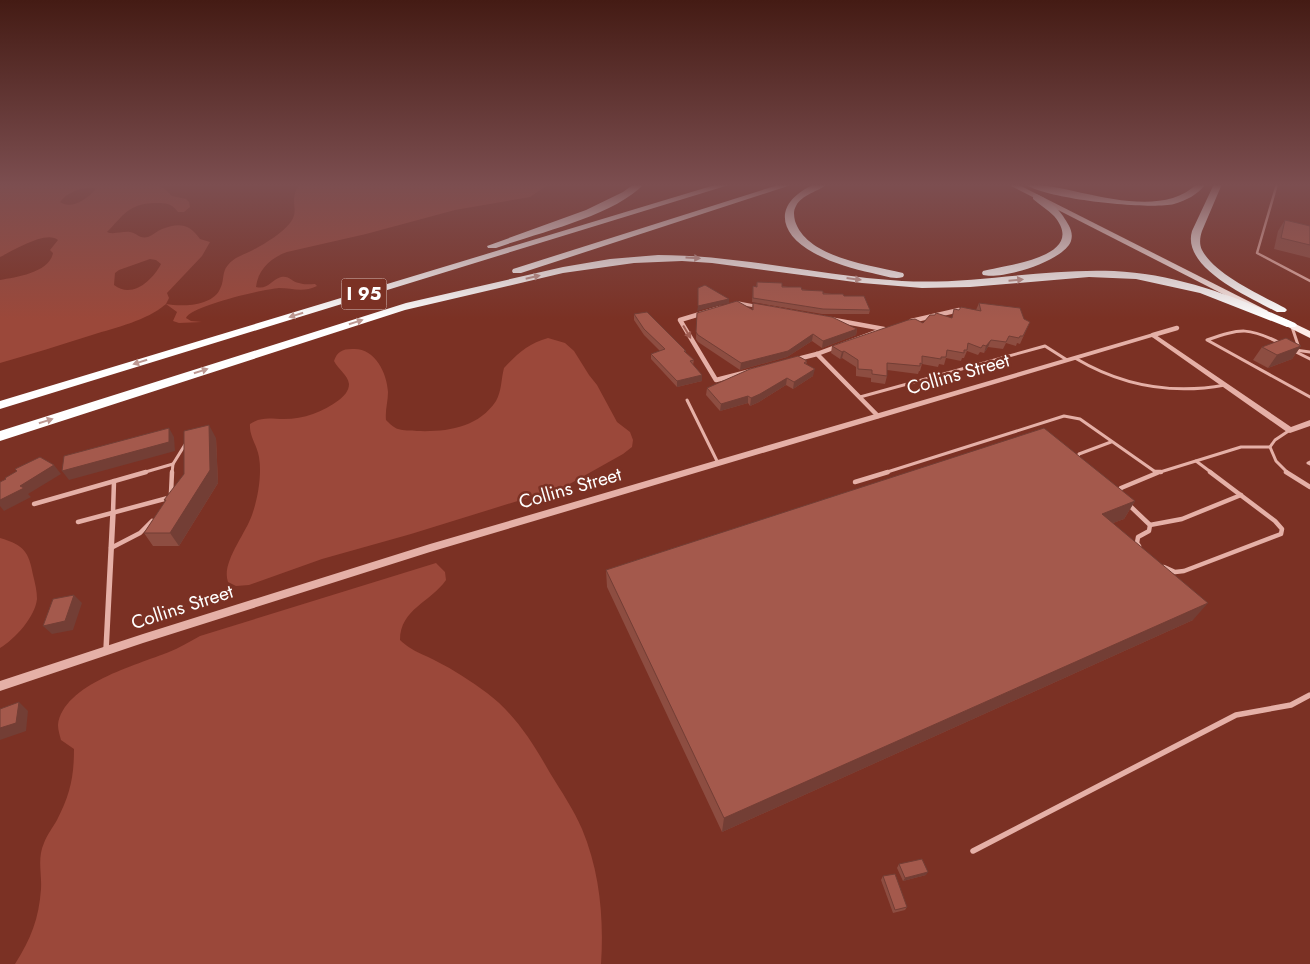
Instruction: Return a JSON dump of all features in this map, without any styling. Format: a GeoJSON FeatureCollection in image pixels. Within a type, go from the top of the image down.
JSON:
{"type":"FeatureCollection","features":[{"type":"Feature","properties":{"kind":"highway"},"geometry":{"type":"LineString","coordinates":[[328,305],[412,273],[538,229]]}},
{"type":"Feature","properties":{"kind":"highway","name":"I 95"},"geometry":{"type":"LineString","coordinates":[[0,405],[579,229]]}},
{"type":"Feature","properties":{"kind":"highway","name":"I 95"},"geometry":{"type":"LineString","coordinates":[[0,436],[649,229]]}},
{"type":"Feature","properties":{"kind":"highway"},"geometry":{"type":"LineString","coordinates":[[795,229],[799,236],[819,251],[847,263],[874,271],[915,276],[952,277],[990,273],[1028,265],[1050,257],[1065,243],[1067,232],[1065,229]]}},
{"type":"Feature","properties":{"kind":"highway"},"geometry":{"type":"LineString","coordinates":[[1199,229],[1196,235],[1196,249],[1208,265],[1221,275],[1281,310]]}},
{"type":"Feature","properties":{"kind":"highway"},"geometry":{"type":"LineString","coordinates":[[400,308],[588,265],[632,259],[682,258],[725,261],[878,282],[918,285],[971,284],[1098,274],[1130,275],[1166,280],[1202,289],[1239,302],[1291,325]]}},
{"type":"Feature","properties":{"kind":"main road"},"geometry":{"type":"LineString","coordinates":[[1100,229],[1310,335]]}},
{"type":"Feature","properties":{"kind":"main road"},"geometry":{"type":"LineString","coordinates":[[1116,229],[1310,325]]}},
{"type":"Feature","properties":{"kind":"street"},"geometry":{"type":"LineString","coordinates":[[884,329],[739,304],[680,320],[716,380],[817,354],[893,326]]}},
{"type":"Feature","properties":{"kind":"street"},"geometry":{"type":"LineString","coordinates":[[909,322],[963,309]]}},
{"type":"Feature","properties":{"kind":"street","name":"Collins Street"},"geometry":{"type":"LineString","coordinates":[[0,686],[106,650],[413,553],[1178,328]]}},
{"type":"Feature","properties":{"kind":"street"},"geometry":{"type":"LineString","coordinates":[[1153,335],[1290,430],[1310,423]]}},
{"type":"Feature","properties":{"kind":"street"},"geometry":{"type":"LineString","coordinates":[[817,354],[878,416]]}},
{"type":"Feature","properties":{"kind":"street"},"geometry":{"type":"LineString","coordinates":[[106,650],[113,513]]}},
{"type":"Feature","properties":{"kind":"lane"},"geometry":{"type":"LineString","coordinates":[[1264,229],[1257,253],[1310,281]]}},
{"type":"Feature","properties":{"kind":"lane"},"geometry":{"type":"LineString","coordinates":[[1291,325],[1298,344],[1293,350]]}},
{"type":"Feature","properties":{"kind":"lane"},"geometry":{"type":"LineString","coordinates":[[1285,346],[1262,333],[1242,328],[1207,340],[1309,395]]}},
{"type":"Feature","properties":{"kind":"lane"},"geometry":{"type":"LineString","coordinates":[[860,397],[1045,346],[1111,377],[1138,385],[1193,390],[1225,384]]}},
{"type":"Feature","properties":{"kind":"lane"},"geometry":{"type":"LineString","coordinates":[[1293,350],[1310,352]]}},
{"type":"Feature","properties":{"kind":"lane"},"geometry":{"type":"LineString","coordinates":[[1293,350],[1310,359]]}},
{"type":"Feature","properties":{"kind":"lane"},"geometry":{"type":"LineString","coordinates":[[687,400],[718,463]]}},
{"type":"Feature","properties":{"kind":"lane"},"geometry":{"type":"LineString","coordinates":[[855,482],[1064,416],[1080,418],[1111,442],[1157,473]]}},
{"type":"Feature","properties":{"kind":"lane"},"geometry":{"type":"LineString","coordinates":[[1290,430],[1275,440],[1270,447],[1273,461],[1310,487]]}},
{"type":"Feature","properties":{"kind":"lane"},"geometry":{"type":"LineString","coordinates":[[164,504],[173,489],[173,464],[187,440]]}},
{"type":"Feature","properties":{"kind":"lane"},"geometry":{"type":"LineString","coordinates":[[1078,463],[1076,458],[1079,454],[1111,442]]}},
{"type":"Feature","properties":{"kind":"lane"},"geometry":{"type":"LineString","coordinates":[[1118,493],[1121,488],[1157,473],[1241,447],[1270,447]]}},
{"type":"Feature","properties":{"kind":"lane"},"geometry":{"type":"LineString","coordinates":[[1161,565],[1175,572],[1184,571],[1280,534],[1282,529],[1275,521],[1196,461]]}},
{"type":"Feature","properties":{"kind":"lane"},"geometry":{"type":"LineString","coordinates":[[34,504],[173,464]]}},
{"type":"Feature","properties":{"kind":"lane"},"geometry":{"type":"LineString","coordinates":[[113,513],[114,481]]}},
{"type":"Feature","properties":{"kind":"lane"},"geometry":{"type":"LineString","coordinates":[[1110,487],[1122,498]]}},
{"type":"Feature","properties":{"kind":"lane"},"geometry":{"type":"LineString","coordinates":[[1150,525],[1182,518],[1241,495]]}},
{"type":"Feature","properties":{"kind":"lane"},"geometry":{"type":"LineString","coordinates":[[78,522],[169,498]]}},
{"type":"Feature","properties":{"kind":"lane"},"geometry":{"type":"LineString","coordinates":[[1126,502],[1150,525],[1149,531],[1138,536],[1137,543],[1144,551]]}},
{"type":"Feature","properties":{"kind":"lane"},"geometry":{"type":"LineString","coordinates":[[111,548],[140,533],[155,517]]}},
{"type":"Feature","properties":{"kind":"lane"},"geometry":{"type":"LineString","coordinates":[[973,851],[1236,715],[1291,705],[1310,695]]}},
{"type":"Feature","properties":{"kind":"shaded area"},"geometry":{"type":"Polygon","coordinates":[[[0,229],[110,229],[107,232],[130,232],[140,237],[145,237],[162,229],[191,229],[200,239],[210,242],[202,256],[167,293],[169,298],[166,304],[150,315],[121,326],[0,363],[0,280],[39,270],[50,260],[53,253],[50,250],[58,240],[53,238],[38,239],[0,257],[0,229]],[[150,259],[119,270],[115,273],[114,285],[128,290],[141,286],[147,282],[161,264],[156,260],[150,259]]]}},
{"type":"Feature","properties":{"kind":"shaded area"},"geometry":{"type":"Polygon","coordinates":[[[284,229],[385,229],[287,252],[266,265],[259,275],[256,287],[267,286],[281,277],[301,284],[315,284],[317,286],[302,290],[279,288],[259,291],[214,303],[191,313],[186,318],[191,321],[202,322],[179,323],[173,321],[177,312],[166,304],[187,305],[209,300],[219,291],[225,270],[230,262],[278,235],[284,229]]]}},
{"type":"Feature","properties":{"kind":"shaded area"},"geometry":{"type":"Polygon","coordinates":[[[548,338],[565,343],[574,351],[597,385],[617,422],[630,432],[633,440],[632,447],[623,454],[566,486],[411,534],[322,559],[249,585],[236,586],[228,582],[228,566],[249,523],[259,486],[259,457],[250,424],[263,419],[291,419],[306,416],[320,411],[339,400],[349,387],[347,378],[334,361],[340,352],[348,349],[360,349],[373,356],[378,362],[387,384],[386,420],[392,425],[402,430],[439,431],[471,423],[489,410],[498,397],[504,368],[524,350],[548,338]]]}},
{"type":"Feature","properties":{"kind":"shaded area"},"geometry":{"type":"Polygon","coordinates":[[[0,538],[24,550],[30,560],[37,599],[32,613],[23,627],[0,648],[0,538]]]}},
{"type":"Feature","properties":{"kind":"shaded area"},"geometry":{"type":"Polygon","coordinates":[[[436,563],[445,572],[446,580],[440,588],[411,613],[401,629],[400,640],[413,650],[443,664],[469,680],[497,701],[523,730],[537,751],[575,815],[588,845],[597,879],[601,913],[601,964],[15,964],[26,946],[36,919],[41,889],[40,860],[42,849],[61,811],[70,786],[74,749],[61,740],[58,725],[63,711],[73,698],[103,678],[173,650],[200,636],[436,563]]]}},
{"type":"Feature","properties":{"kind":"building"},"geometry":{"type":"Polygon","coordinates":[[[1283,229],[1310,229],[1310,245],[1281,238],[1283,229]]]}},
{"type":"Feature","properties":{"kind":"building"},"geometry":{"type":"Polygon","coordinates":[[[757,282],[782,283],[782,287],[801,287],[802,290],[823,291],[823,294],[864,296],[870,310],[823,309],[753,298],[753,286],[757,287],[757,282]]]}},
{"type":"Feature","properties":{"kind":"building"},"geometry":{"type":"Polygon","coordinates":[[[705,285],[729,299],[698,306],[698,288],[705,285]]]}},
{"type":"Feature","properties":{"kind":"building"},"geometry":{"type":"Polygon","coordinates":[[[737,301],[753,310],[753,303],[832,317],[857,329],[823,341],[813,334],[788,351],[741,363],[696,332],[697,313],[737,301]]]}},
{"type":"Feature","properties":{"kind":"building"},"geometry":{"type":"Polygon","coordinates":[[[979,303],[1020,308],[1024,319],[1030,322],[1023,336],[1019,338],[1009,336],[1006,342],[991,340],[986,346],[983,345],[981,348],[968,343],[967,350],[964,350],[964,353],[947,350],[946,357],[941,357],[941,359],[922,356],[922,364],[920,363],[920,366],[887,363],[887,376],[872,374],[872,370],[858,369],[858,360],[832,346],[908,320],[915,319],[923,323],[930,315],[935,315],[936,313],[952,318],[954,309],[959,310],[961,307],[981,311],[979,303]]]}},
{"type":"Feature","properties":{"kind":"building"},"geometry":{"type":"Polygon","coordinates":[[[647,312],[694,360],[690,361],[702,375],[677,381],[651,354],[665,349],[644,329],[634,314],[647,312]]]}},
{"type":"Feature","properties":{"kind":"building"},"geometry":{"type":"Polygon","coordinates":[[[1286,338],[1301,346],[1277,355],[1262,347],[1286,338]]]}},
{"type":"Feature","properties":{"kind":"building"},"geometry":{"type":"Polygon","coordinates":[[[798,356],[807,361],[804,363],[815,369],[794,382],[787,378],[751,398],[748,396],[721,404],[707,388],[750,369],[798,356]]]}},
{"type":"Feature","properties":{"kind":"building"},"geometry":{"type":"Polygon","coordinates":[[[209,425],[210,470],[170,533],[144,533],[166,500],[164,500],[184,474],[184,431],[209,425]]]}},
{"type":"Feature","properties":{"kind":"building"},"geometry":{"type":"Polygon","coordinates":[[[169,428],[169,442],[62,471],[64,456],[169,428]]]}},
{"type":"Feature","properties":{"kind":"building"},"geometry":{"type":"Polygon","coordinates":[[[1044,428],[1135,501],[1102,514],[1208,603],[724,818],[606,570],[1044,428]]]}},
{"type":"Feature","properties":{"kind":"building"},"geometry":{"type":"Polygon","coordinates":[[[40,457],[54,465],[20,486],[24,488],[0,500],[0,482],[17,471],[15,469],[40,457]]]}},
{"type":"Feature","properties":{"kind":"building"},"geometry":{"type":"Polygon","coordinates":[[[74,595],[65,621],[43,626],[53,599],[74,595]]]}},
{"type":"Feature","properties":{"kind":"building"},"geometry":{"type":"Polygon","coordinates":[[[19,702],[16,723],[0,728],[0,709],[19,702]]]}},
{"type":"Feature","properties":{"kind":"building"},"geometry":{"type":"Polygon","coordinates":[[[922,859],[928,872],[905,878],[899,864],[922,859]]]}},
{"type":"Feature","properties":{"kind":"building"},"geometry":{"type":"Polygon","coordinates":[[[895,874],[907,907],[895,910],[883,876],[895,874]]]}}]}
